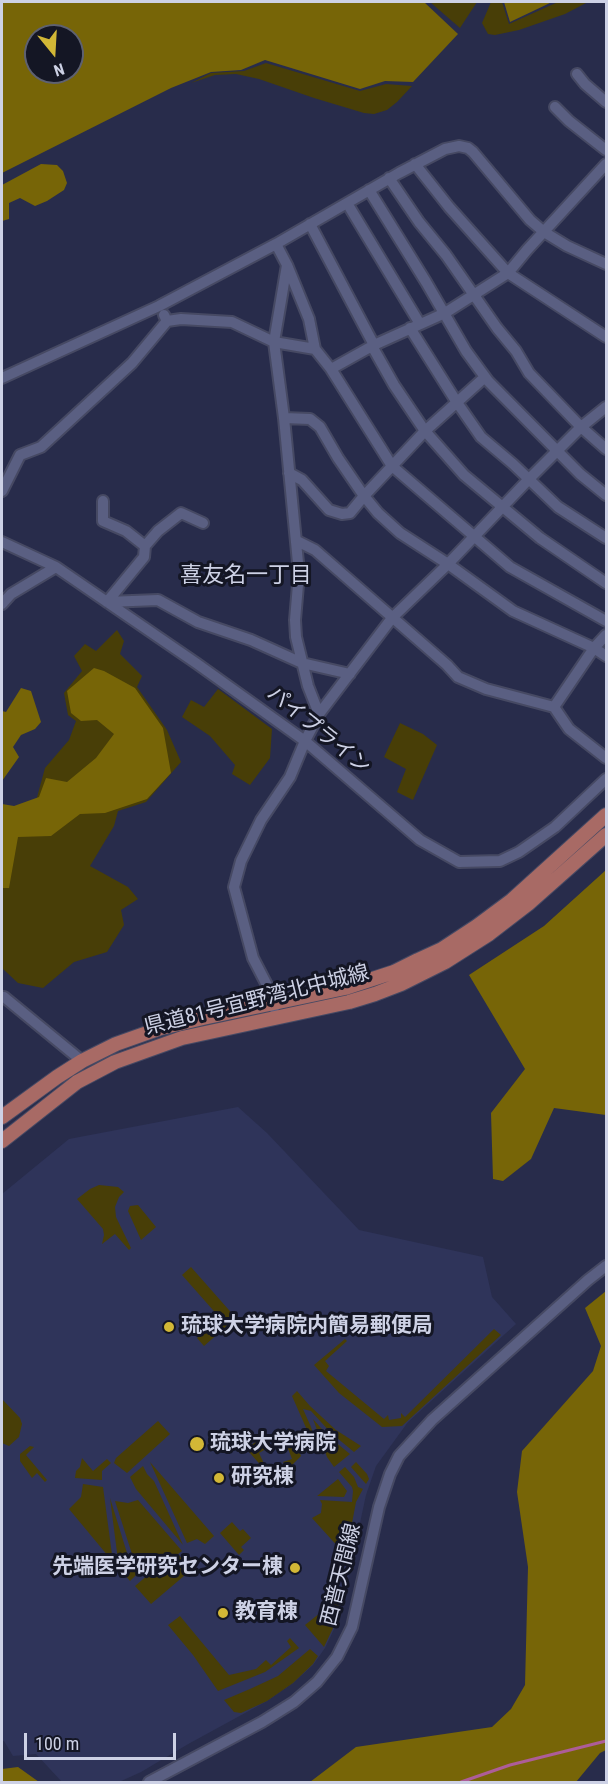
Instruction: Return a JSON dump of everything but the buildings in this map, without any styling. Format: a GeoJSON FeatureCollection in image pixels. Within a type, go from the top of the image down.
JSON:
{"type":"FeatureCollection","features":[{"type":"Feature","properties":{"kind":"main road","name":"県道81号宜野湾北中城線"},"geometry":{"type":"LineString","coordinates":[[2,1117],[26,1098],[82,1061],[116,1044],[161,1028],[345,988],[394,972],[442,949],[512,900],[606,815]]}},
{"type":"Feature","properties":{"kind":"main road","name":"県道81号宜野湾北中城線"},"geometry":{"type":"LineString","coordinates":[[2,1141],[77,1082],[115,1062],[182,1038],[349,1002],[401,984],[445,962],[489,934],[528,904],[606,835]]}},
{"type":"Feature","properties":{"kind":"street"},"geometry":{"type":"LineString","coordinates":[[577,74],[606,102]]}},
{"type":"Feature","properties":{"kind":"street"},"geometry":{"type":"LineString","coordinates":[[555,107],[568,121],[606,150]]}},
{"type":"Feature","properties":{"kind":"street"},"geometry":{"type":"LineString","coordinates":[[2,378],[159,306],[276,244],[445,148],[459,146],[468,148],[544,232],[606,264]]}},
{"type":"Feature","properties":{"kind":"street"},"geometry":{"type":"LineString","coordinates":[[415,164],[449,207],[508,273],[606,337]]}},
{"type":"Feature","properties":{"kind":"street"},"geometry":{"type":"LineString","coordinates":[[331,369],[373,346],[445,314],[508,273],[606,164]]}},
{"type":"Feature","properties":{"kind":"street"},"geometry":{"type":"LineString","coordinates":[[389,178],[419,222],[516,351],[529,373],[581,427],[606,449]]}},
{"type":"Feature","properties":{"kind":"street"},"geometry":{"type":"LineString","coordinates":[[369,190],[466,351],[485,376],[580,474],[606,495]]}},
{"type":"Feature","properties":{"kind":"street"},"geometry":{"type":"LineString","coordinates":[[346,203],[456,401],[481,437],[529,478],[558,507],[606,538]]}},
{"type":"Feature","properties":{"kind":"street"},"geometry":{"type":"LineString","coordinates":[[310,224],[394,385],[425,431],[464,476],[540,538],[606,583]]}},
{"type":"Feature","properties":{"kind":"street"},"geometry":{"type":"LineString","coordinates":[[276,244],[309,319],[315,349],[331,369],[392,466],[510,567],[606,621]]}},
{"type":"Feature","properties":{"kind":"street"},"geometry":{"type":"LineString","coordinates":[[287,265],[274,342],[297,541],[299,573],[295,620],[296,638],[308,686],[319,714]]}},
{"type":"Feature","properties":{"kind":"street"},"geometry":{"type":"LineString","coordinates":[[159,306],[167,321]]}},
{"type":"Feature","properties":{"kind":"street"},"geometry":{"type":"LineString","coordinates":[[2,491],[20,455],[41,447],[72,419],[132,363],[167,321],[180,319],[232,322],[274,342],[315,349]]}},
{"type":"Feature","properties":{"kind":"street"},"geometry":{"type":"LineString","coordinates":[[290,473],[302,480],[329,510],[342,514],[350,513],[363,496],[425,431],[485,376]]}},
{"type":"Feature","properties":{"kind":"street"},"geometry":{"type":"LineString","coordinates":[[276,1018],[269,989],[253,958],[234,887],[241,861],[261,820],[290,777],[319,714],[392,618],[448,564],[529,478],[581,427],[606,407]]}},
{"type":"Feature","properties":{"kind":"street"},"geometry":{"type":"LineString","coordinates":[[284,418],[310,419],[320,427],[363,496],[400,533],[513,611],[594,648],[606,656]]}},
{"type":"Feature","properties":{"kind":"street"},"geometry":{"type":"LineString","coordinates":[[103,501],[103,521],[126,531],[145,546]]}},
{"type":"Feature","properties":{"kind":"street"},"geometry":{"type":"LineString","coordinates":[[107,602],[144,557],[145,546],[158,531],[181,513],[203,523]]}},
{"type":"Feature","properties":{"kind":"street"},"geometry":{"type":"LineString","coordinates":[[297,541],[315,550],[458,677],[486,689],[554,707],[569,729],[606,758]]}},
{"type":"Feature","properties":{"kind":"street","name":"パイプライン"},"geometry":{"type":"LineString","coordinates":[[2,542],[56,567],[196,663],[305,741],[420,840],[459,862],[500,861],[519,852],[555,827],[606,779]]}},
{"type":"Feature","properties":{"kind":"street"},"geometry":{"type":"LineString","coordinates":[[2,604],[11,594],[56,567]]}},
{"type":"Feature","properties":{"kind":"street"},"geometry":{"type":"LineString","coordinates":[[107,602],[158,600],[198,622],[251,640],[302,663],[350,674]]}},
{"type":"Feature","properties":{"kind":"street"},"geometry":{"type":"LineString","coordinates":[[554,707],[594,648],[606,635]]}},
{"type":"Feature","properties":{"kind":"street"},"geometry":{"type":"LineString","coordinates":[[4,997],[82,1061]]}},
{"type":"Feature","properties":{"kind":"street","name":"西普天間線"},"geometry":{"type":"LineString","coordinates":[[149,1782],[262,1722],[294,1702],[328,1670],[352,1627],[379,1507],[390,1474],[399,1456],[432,1420],[606,1266]]}},
{"type":"Feature","properties":{"kind":"shaded area"},"geometry":{"type":"Polygon","coordinates":[[[2,2],[424,2],[458,34],[413,82],[385,81],[360,89],[265,60],[241,70],[211,72],[171,88],[2,173],[2,2]]]}},
{"type":"Feature","properties":{"kind":"shaded area"},"geometry":{"type":"Polygon","coordinates":[[[430,2],[477,2],[460,28],[430,2]]]}},
{"type":"Feature","properties":{"kind":"shaded area"},"geometry":{"type":"Polygon","coordinates":[[[491,2],[502,2],[509,24],[558,2],[588,2],[565,14],[519,30],[495,35],[488,34],[482,23],[491,2]]]}},
{"type":"Feature","properties":{"kind":"shaded area"},"geometry":{"type":"Polygon","coordinates":[[[504,2],[552,2],[510,22],[504,2]]]}},
{"type":"Feature","properties":{"kind":"shaded area"},"geometry":{"type":"Polygon","coordinates":[[[266,63],[360,91],[386,84],[412,86],[387,110],[374,114],[364,113],[259,79],[236,74],[215,75],[191,83],[211,73],[244,71],[266,63]]]}},
{"type":"Feature","properties":{"kind":"shaded area"},"geometry":{"type":"Polygon","coordinates":[[[41,164],[57,165],[63,171],[67,183],[64,190],[35,206],[20,198],[9,203],[9,219],[2,221],[2,185],[41,164]]]}},
{"type":"Feature","properties":{"kind":"shaded area"},"geometry":{"type":"Polygon","coordinates":[[[117,630],[124,641],[120,654],[142,676],[137,687],[167,730],[181,762],[146,802],[118,811],[114,826],[90,866],[128,887],[138,899],[121,910],[124,925],[107,952],[74,962],[43,988],[18,983],[3,969],[2,965],[2,826],[36,801],[45,768],[69,740],[76,721],[68,715],[64,693],[82,671],[74,656],[85,644],[96,651],[117,630]]]}},
{"type":"Feature","properties":{"kind":"shaded area"},"geometry":{"type":"Polygon","coordinates":[[[94,668],[135,688],[163,728],[171,773],[147,799],[105,813],[80,814],[51,836],[18,837],[9,888],[2,888],[2,804],[14,806],[39,797],[46,778],[67,782],[96,758],[114,734],[97,720],[81,721],[71,713],[67,691],[94,668]]]}},
{"type":"Feature","properties":{"kind":"shaded area"},"geometry":{"type":"Polygon","coordinates":[[[21,688],[31,691],[41,722],[35,729],[21,735],[13,747],[19,757],[2,781],[2,711],[6,712],[21,688]]]}},
{"type":"Feature","properties":{"kind":"shaded area"},"geometry":{"type":"Polygon","coordinates":[[[218,689],[272,729],[270,758],[250,785],[232,774],[235,765],[210,736],[182,717],[191,700],[204,707],[218,689]]]}},
{"type":"Feature","properties":{"kind":"shaded area"},"geometry":{"type":"Polygon","coordinates":[[[400,723],[423,734],[437,745],[413,800],[397,792],[406,769],[384,757],[400,723]]]}},
{"type":"Feature","properties":{"kind":"shaded area"},"geometry":{"type":"Polygon","coordinates":[[[606,870],[606,1115],[554,1108],[531,1159],[503,1181],[493,1179],[491,1113],[525,1069],[469,975],[544,926],[606,870]]]}},
{"type":"Feature","properties":{"kind":"shaded area","name":"琉球大学病院"},"geometry":{"type":"Polygon","coordinates":[[[238,1107],[267,1133],[359,1230],[483,1257],[492,1297],[516,1324],[408,1422],[376,1466],[366,1495],[342,1607],[325,1648],[313,1665],[293,1683],[267,1701],[141,1772],[119,1782],[62,1782],[36,1754],[13,1756],[2,1741],[2,1194],[69,1139],[238,1107]]]}},
{"type":"Feature","properties":{"kind":"shaded area"},"geometry":{"type":"Polygon","coordinates":[[[99,1185],[118,1187],[124,1192],[115,1207],[116,1217],[131,1248],[129,1250],[115,1234],[102,1244],[103,1229],[77,1199],[99,1185]]]}},
{"type":"Feature","properties":{"kind":"shaded area"},"geometry":{"type":"Polygon","coordinates":[[[138,1205],[156,1227],[141,1240],[128,1211],[130,1206],[138,1205]]]}},
{"type":"Feature","properties":{"kind":"shaded area"},"geometry":{"type":"Polygon","coordinates":[[[191,1267],[236,1318],[204,1346],[197,1338],[220,1318],[182,1275],[191,1267]]]}},
{"type":"Feature","properties":{"kind":"shaded area"},"geometry":{"type":"Polygon","coordinates":[[[606,1291],[606,1750],[600,1753],[576,1782],[310,1782],[356,1747],[492,1727],[511,1709],[525,1685],[528,1567],[517,1492],[522,1451],[593,1371],[601,1346],[585,1308],[606,1291]]]}},
{"type":"Feature","properties":{"kind":"shaded area"},"geometry":{"type":"Polygon","coordinates":[[[494,1329],[501,1335],[402,1426],[382,1427],[339,1393],[314,1365],[345,1339],[347,1341],[325,1361],[329,1366],[326,1371],[384,1419],[388,1415],[389,1420],[401,1418],[401,1413],[405,1417],[494,1329]]]}},
{"type":"Feature","properties":{"kind":"shaded area"},"geometry":{"type":"Polygon","coordinates":[[[297,1391],[336,1430],[361,1446],[354,1452],[331,1433],[311,1411],[303,1409],[315,1440],[311,1439],[292,1396],[297,1391]]]}},
{"type":"Feature","properties":{"kind":"shaded area"},"geometry":{"type":"Polygon","coordinates":[[[2,1399],[20,1418],[22,1424],[19,1437],[9,1446],[2,1443],[2,1399]]]}},
{"type":"Feature","properties":{"kind":"shaded area"},"geometry":{"type":"Polygon","coordinates":[[[313,1419],[328,1436],[350,1454],[334,1467],[327,1457],[313,1419]]]}},
{"type":"Feature","properties":{"kind":"shaded area"},"geometry":{"type":"Polygon","coordinates":[[[158,1421],[170,1434],[127,1473],[114,1463],[116,1458],[158,1421]]]}},
{"type":"Feature","properties":{"kind":"shaded area"},"geometry":{"type":"Polygon","coordinates":[[[258,1440],[266,1449],[259,1453],[267,1470],[274,1467],[278,1476],[275,1480],[249,1452],[249,1447],[258,1440]]]}},
{"type":"Feature","properties":{"kind":"shaded area"},"geometry":{"type":"Polygon","coordinates":[[[296,1444],[301,1456],[291,1466],[286,1467],[283,1462],[292,1459],[287,1446],[296,1444]]]}},
{"type":"Feature","properties":{"kind":"shaded area"},"geometry":{"type":"Polygon","coordinates":[[[30,1446],[34,1447],[26,1455],[47,1480],[45,1482],[37,1473],[32,1478],[20,1461],[20,1454],[30,1446]]]}},
{"type":"Feature","properties":{"kind":"shaded area"},"geometry":{"type":"Polygon","coordinates":[[[82,1458],[93,1471],[107,1459],[111,1463],[102,1471],[102,1480],[75,1478],[82,1458]]]}},
{"type":"Feature","properties":{"kind":"shaded area"},"geometry":{"type":"Polygon","coordinates":[[[150,1462],[214,1536],[205,1544],[197,1539],[187,1543],[150,1462]]]}},
{"type":"Feature","properties":{"kind":"shaded area"},"geometry":{"type":"Polygon","coordinates":[[[356,1462],[367,1474],[369,1479],[366,1484],[351,1467],[356,1462]]]}},
{"type":"Feature","properties":{"kind":"shaded area"},"geometry":{"type":"Polygon","coordinates":[[[143,1466],[154,1481],[183,1545],[136,1489],[130,1477],[143,1466]]]}},
{"type":"Feature","properties":{"kind":"shaded area"},"geometry":{"type":"Polygon","coordinates":[[[345,1467],[354,1477],[358,1487],[363,1489],[356,1502],[343,1571],[336,1570],[340,1549],[312,1518],[321,1513],[320,1500],[352,1502],[352,1487],[339,1472],[345,1467]]]}},
{"type":"Feature","properties":{"kind":"shaded area"},"geometry":{"type":"Polygon","coordinates":[[[338,1479],[347,1491],[344,1497],[317,1496],[338,1479]]]}},
{"type":"Feature","properties":{"kind":"shaded area"},"geometry":{"type":"Polygon","coordinates":[[[83,1484],[103,1487],[113,1562],[69,1509],[81,1497],[83,1484]]]}},
{"type":"Feature","properties":{"kind":"shaded area"},"geometry":{"type":"Polygon","coordinates":[[[110,1498],[127,1553],[138,1567],[137,1574],[130,1581],[119,1568],[110,1498]]]}},
{"type":"Feature","properties":{"kind":"shaded area"},"geometry":{"type":"Polygon","coordinates":[[[138,1500],[182,1551],[178,1554],[191,1570],[151,1604],[135,1586],[155,1569],[151,1564],[144,1569],[132,1554],[115,1501],[128,1503],[138,1500]]]}},
{"type":"Feature","properties":{"kind":"shaded area"},"geometry":{"type":"Polygon","coordinates":[[[232,1522],[251,1538],[241,1547],[244,1550],[239,1555],[220,1533],[232,1522]]]}},
{"type":"Feature","properties":{"kind":"shaded area"},"geometry":{"type":"Polygon","coordinates":[[[335,1601],[340,1607],[324,1647],[305,1625],[335,1601]]]}},
{"type":"Feature","properties":{"kind":"shaded area"},"geometry":{"type":"Polygon","coordinates":[[[180,1616],[229,1675],[256,1669],[266,1660],[271,1665],[291,1647],[287,1641],[290,1638],[299,1648],[265,1672],[218,1691],[193,1655],[168,1625],[180,1616]]]}},
{"type":"Feature","properties":{"kind":"shaded area"},"geometry":{"type":"Polygon","coordinates":[[[310,1649],[318,1656],[313,1664],[293,1683],[267,1701],[241,1713],[234,1712],[224,1700],[278,1676],[310,1649]]]}},
{"type":"Feature","properties":{"kind":"shaded area"},"geometry":{"type":"Polygon","coordinates":[[[18,1767],[39,1782],[2,1782],[2,1769],[18,1767]]]}},
{"type":"Feature","properties":{"kind":"waterway"},"geometry":{"type":"LineString","coordinates":[[461,1782],[510,1765],[606,1741]]}},
{"type":"Feature","properties":{"kind":"place","name":"琉球大学病院内簡易郵便局"},"geometry":{"type":"Point","coordinates":[169,1327]}},
{"type":"Feature","properties":{"kind":"place","name":"琉球大学病院"},"geometry":{"type":"Point","coordinates":[197,1444]}},
{"type":"Feature","properties":{"kind":"place","name":"研究棟"},"geometry":{"type":"Point","coordinates":[219,1478]}},
{"type":"Feature","properties":{"kind":"place","name":"先端医学研究センター棟"},"geometry":{"type":"Point","coordinates":[295,1568]}},
{"type":"Feature","properties":{"kind":"place","name":"教育棟"},"geometry":{"type":"Point","coordinates":[223,1613]}},
{"type":"Feature","properties":{"kind":"district","name":"喜友名一丁目"},"geometry":{"type":"Point","coordinates":[246,576]}}]}
